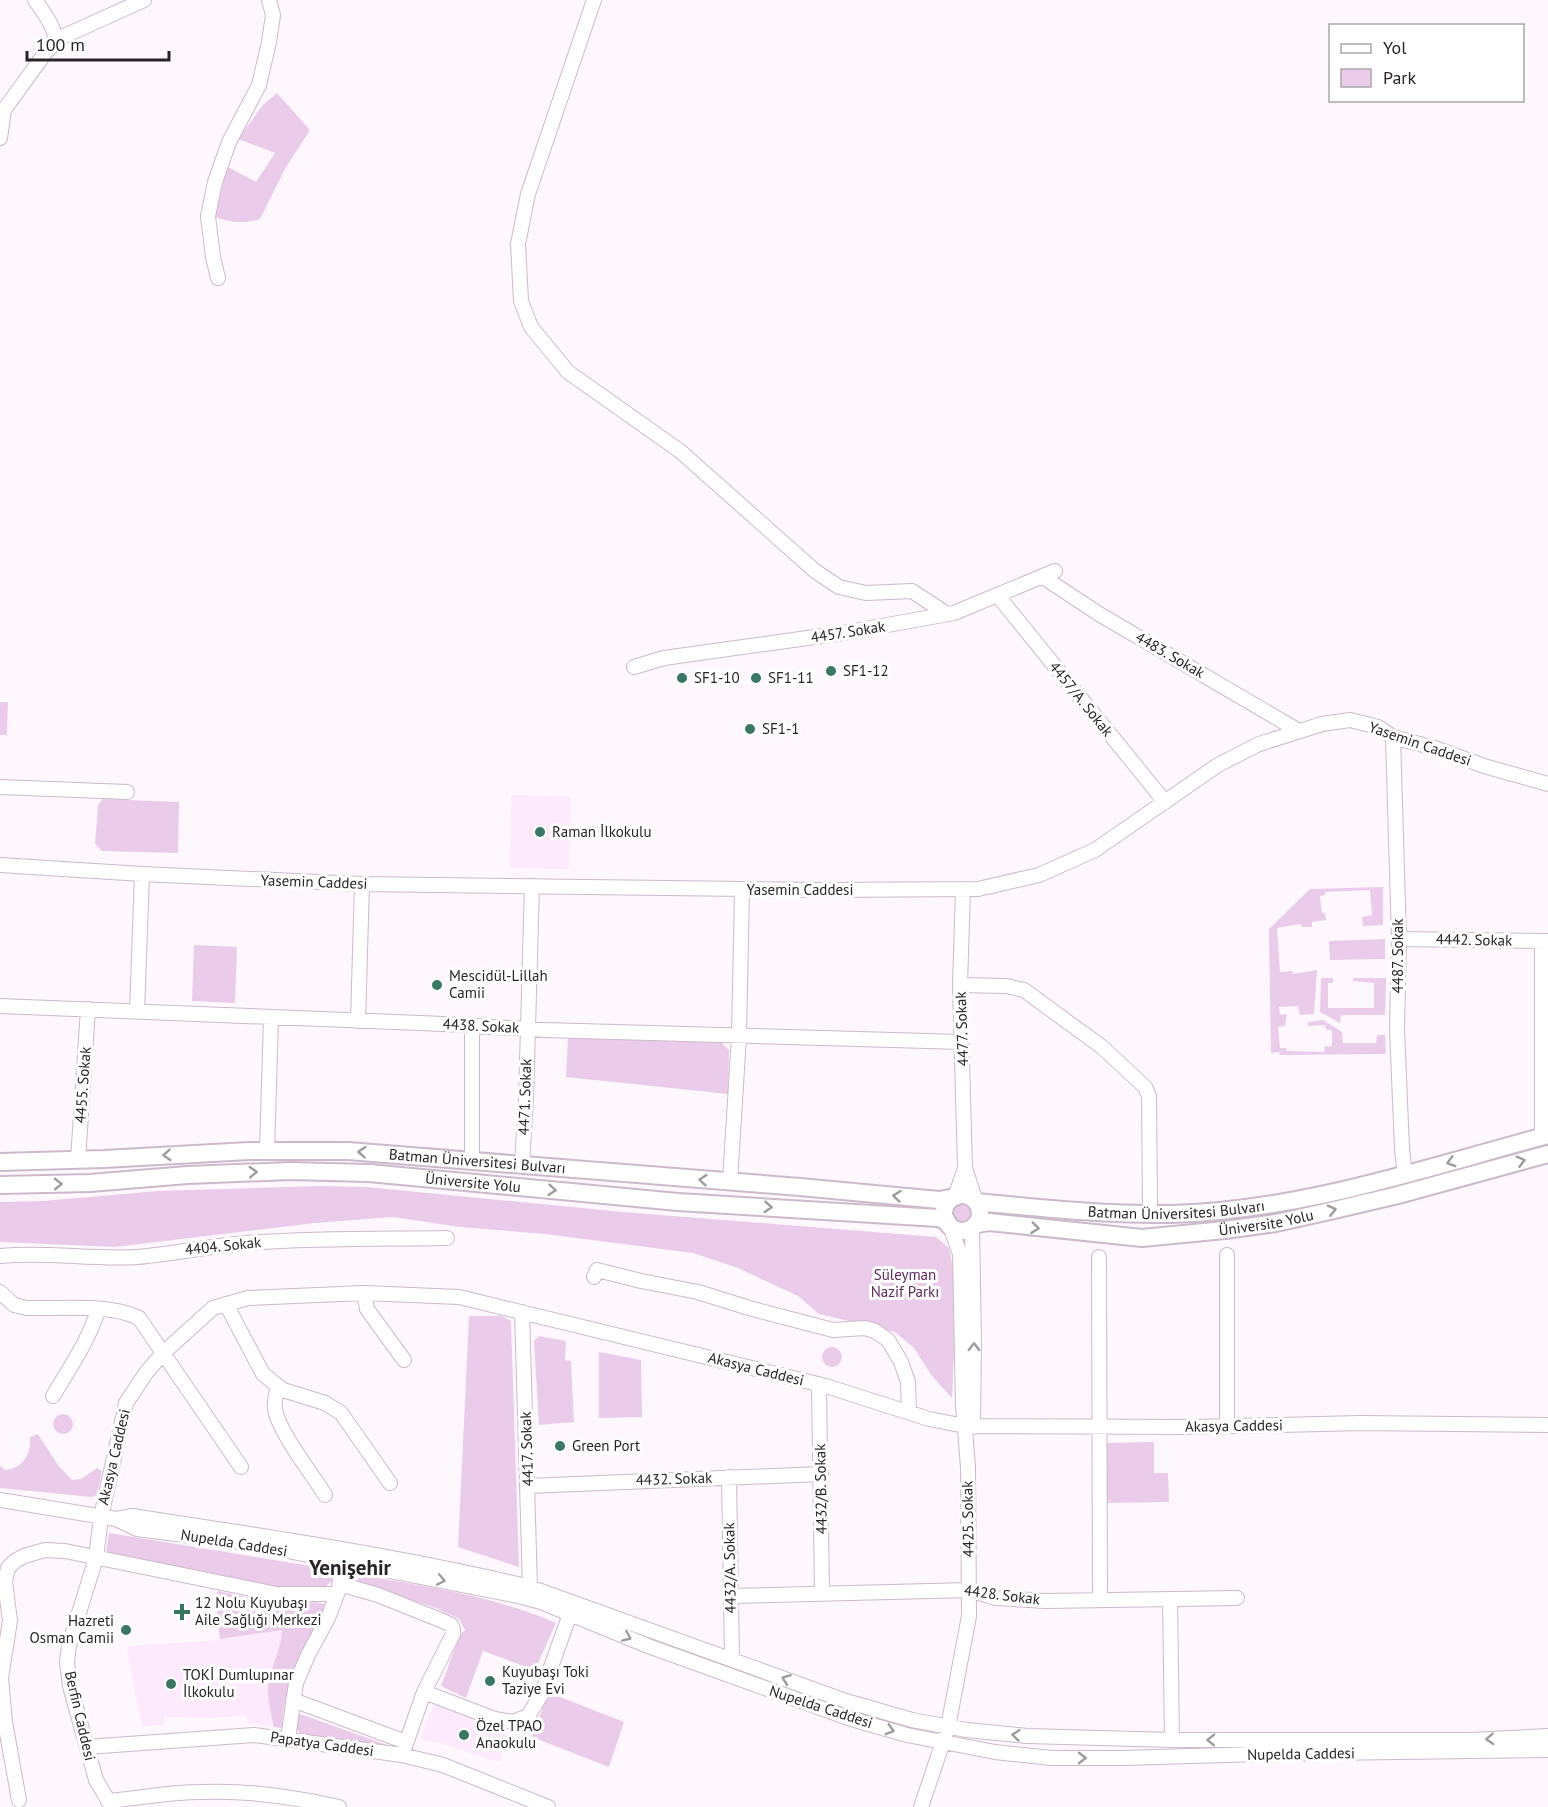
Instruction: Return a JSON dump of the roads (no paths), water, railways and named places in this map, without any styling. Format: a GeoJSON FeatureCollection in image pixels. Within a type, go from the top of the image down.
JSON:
{"type":"FeatureCollection","features":[{"type":"Feature","properties":{"kind":"main road","name":"Batman Üniversitesi Bulvarı"},"geometry":{"type":"LineString","coordinates":[[976,1202],[1096,1212],[1212,1211],[1284,1202],[1406,1174],[1545,1136]]}},
{"type":"Feature","properties":{"kind":"main road","name":"Batman Üniversitesi Bulvarı"},"geometry":{"type":"LineString","coordinates":[[0,1162],[267,1151],[348,1151],[939,1200],[956,1197]]}},
{"type":"Feature","properties":{"kind":"main road","name":"Üniversite Yolu"},"geometry":{"type":"LineString","coordinates":[[975,1226],[989,1222],[1142,1238],[1225,1230],[1276,1223],[1330,1211],[1548,1154]]}},
{"type":"Feature","properties":{"kind":"main road","name":"Üniversite Yolu"},"geometry":{"type":"LineString","coordinates":[[0,1185],[90,1183],[187,1175],[290,1171],[358,1173],[678,1202],[938,1218],[948,1224]]}},
{"type":"Feature","properties":{"kind":"main road"},"geometry":{"type":"LineString","coordinates":[[967,1196],[976,1202],[980,1213],[975,1226],[961,1231],[948,1224],[945,1210],[947,1204],[956,1197],[967,1196]]}},
{"type":"Feature","properties":{"kind":"street"},"geometry":{"type":"LineString","coordinates":[[35,0],[46,16],[55,35],[56,43]]}},
{"type":"Feature","properties":{"kind":"street"},"geometry":{"type":"LineString","coordinates":[[0,138],[4,110],[46,52],[62,37],[144,0]]}},
{"type":"Feature","properties":{"kind":"street"},"geometry":{"type":"LineString","coordinates":[[218,278],[208,216],[215,182],[229,142],[259,85],[273,15],[269,0]]}},
{"type":"Feature","properties":{"kind":"street"},"geometry":{"type":"LineString","coordinates":[[594,0],[528,194],[518,244],[521,302],[531,327],[568,372],[680,452],[814,571],[839,587],[866,593],[912,591],[947,614]]}},
{"type":"Feature","properties":{"kind":"street","name":"4457. Sokak"},"geometry":{"type":"LineString","coordinates":[[634,667],[664,658],[843,633],[947,614],[998,596],[1049,574]]}},
{"type":"Feature","properties":{"kind":"street","name":"4483. Sokak"},"geometry":{"type":"LineString","coordinates":[[1049,574],[1099,614],[1299,731]]}},
{"type":"Feature","properties":{"kind":"street","name":"4457/A. Sokak"},"geometry":{"type":"LineString","coordinates":[[998,596],[1165,802]]}},
{"type":"Feature","properties":{"kind":"street","name":"Yasemin Caddesi"},"geometry":{"type":"LineString","coordinates":[[0,865],[362,884],[742,889],[978,889],[1039,875],[1095,850],[1218,765],[1259,744],[1322,724],[1350,720],[1378,727],[1393,737],[1548,784]]}},
{"type":"Feature","properties":{"kind":"street","name":"4487. Sokak"},"geometry":{"type":"LineString","coordinates":[[1393,737],[1399,939],[1397,1029],[1402,1149],[1406,1174]]}},
{"type":"Feature","properties":{"kind":"street"},"geometry":{"type":"LineString","coordinates":[[0,787],[127,792]]}},
{"type":"Feature","properties":{"kind":"street"},"geometry":{"type":"LineString","coordinates":[[137,1012],[142,874]]}},
{"type":"Feature","properties":{"kind":"street"},"geometry":{"type":"LineString","coordinates":[[358,1021],[362,884]]}},
{"type":"Feature","properties":{"kind":"street","name":"4471. Sokak"},"geometry":{"type":"LineString","coordinates":[[522,1164],[532,886]]}},
{"type":"Feature","properties":{"kind":"street"},"geometry":{"type":"LineString","coordinates":[[730,1182],[739,1036],[742,889]]}},
{"type":"Feature","properties":{"kind":"street","name":"4477. Sokak"},"geometry":{"type":"LineString","coordinates":[[963,889],[960,985],[965,1168]]}},
{"type":"Feature","properties":{"kind":"street","name":"4442. Sokak"},"geometry":{"type":"LineString","coordinates":[[1399,939],[1545,941]]}},
{"type":"Feature","properties":{"kind":"street"},"geometry":{"type":"LineString","coordinates":[[1545,941],[1541,1114],[1545,1136]]}},
{"type":"Feature","properties":{"kind":"street"},"geometry":{"type":"LineString","coordinates":[[960,985],[1006,986],[1024,990],[1102,1047],[1145,1087],[1149,1095],[1150,1203],[1148,1213]]}},
{"type":"Feature","properties":{"kind":"street","name":"4438. Sokak"},"geometry":{"type":"LineString","coordinates":[[0,1006],[528,1029],[962,1042]]}},
{"type":"Feature","properties":{"kind":"street","name":"4455. Sokak"},"geometry":{"type":"LineString","coordinates":[[78,1160],[88,1010]]}},
{"type":"Feature","properties":{"kind":"street"},"geometry":{"type":"LineString","coordinates":[[267,1151],[272,1018]]}},
{"type":"Feature","properties":{"kind":"street"},"geometry":{"type":"LineString","coordinates":[[472,1025],[472,1161]]}},
{"type":"Feature","properties":{"kind":"street"},"geometry":{"type":"LineString","coordinates":[[956,1197],[965,1168]]}},
{"type":"Feature","properties":{"kind":"street"},"geometry":{"type":"LineString","coordinates":[[965,1168],[976,1202]]}},
{"type":"Feature","properties":{"kind":"street","name":"4425. Sokak"},"geometry":{"type":"LineString","coordinates":[[921,1807],[948,1727],[969,1616],[969,1426],[963,1405],[960,1254],[948,1224]]}},
{"type":"Feature","properties":{"kind":"street"},"geometry":{"type":"LineString","coordinates":[[969,1426],[975,1226]]}},
{"type":"Feature","properties":{"kind":"street","name":"4404. Sokak"},"geometry":{"type":"LineString","coordinates":[[0,1256],[137,1257],[202,1247],[249,1243],[447,1238]]}},
{"type":"Feature","properties":{"kind":"street"},"geometry":{"type":"LineString","coordinates":[[1227,1255],[1227,1426]]}},
{"type":"Feature","properties":{"kind":"street"},"geometry":{"type":"LineString","coordinates":[[1099,1257],[1100,1600]]}},
{"type":"Feature","properties":{"kind":"street"},"geometry":{"type":"LineString","coordinates":[[594,1277],[597,1270],[698,1292],[833,1330],[865,1328],[876,1331],[888,1340],[901,1362],[908,1382],[909,1411]]}},
{"type":"Feature","properties":{"kind":"street"},"geometry":{"type":"LineString","coordinates":[[0,1292],[14,1305],[27,1308],[98,1310],[138,1318],[241,1467]]}},
{"type":"Feature","properties":{"kind":"street"},"geometry":{"type":"LineString","coordinates":[[364,1293],[367,1310],[404,1360]]}},
{"type":"Feature","properties":{"kind":"street","name":"Akasya Caddesi"},"geometry":{"type":"LineString","coordinates":[[101,1516],[126,1403],[146,1373],[163,1353],[213,1308],[248,1298],[364,1293],[459,1297],[819,1384],[929,1419],[969,1426],[1099,1427],[1360,1423],[1548,1425]]}},
{"type":"Feature","properties":{"kind":"street"},"geometry":{"type":"LineString","coordinates":[[226,1304],[263,1374],[283,1390],[325,1402],[340,1413],[390,1483]]}},
{"type":"Feature","properties":{"kind":"street"},"geometry":{"type":"LineString","coordinates":[[53,1396],[98,1310]]}},
{"type":"Feature","properties":{"kind":"street","name":"4417. Sokak"},"geometry":{"type":"LineString","coordinates":[[522,1312],[530,1587]]}},
{"type":"Feature","properties":{"kind":"street","name":"4432/B. Sokak"},"geometry":{"type":"LineString","coordinates":[[819,1384],[822,1594]]}},
{"type":"Feature","properties":{"kind":"street"},"geometry":{"type":"LineString","coordinates":[[278,1386],[275,1411],[284,1431],[326,1495]]}},
{"type":"Feature","properties":{"kind":"street","name":"4432. Sokak"},"geometry":{"type":"LineString","coordinates":[[528,1486],[821,1474]]}},
{"type":"Feature","properties":{"kind":"street","name":"4432/A. Sokak"},"geometry":{"type":"LineString","coordinates":[[729,1477],[732,1659]]}},
{"type":"Feature","properties":{"kind":"street","name":"Nupelda Caddesi"},"geometry":{"type":"LineString","coordinates":[[0,1500],[116,1519],[133,1516],[341,1556],[541,1602],[648,1646],[841,1715],[907,1735],[995,1752],[1052,1758],[1548,1750]]}},
{"type":"Feature","properties":{"kind":"street","name":"Berfin Caddesi"},"geometry":{"type":"LineString","coordinates":[[101,1516],[96,1558],[69,1645],[67,1662],[70,1686],[96,1780],[110,1804]]}},
{"type":"Feature","properties":{"kind":"street"},"geometry":{"type":"LineString","coordinates":[[19,1800],[5,1722],[1,1678],[10,1621],[5,1582],[8,1568],[15,1561],[45,1550],[65,1551],[276,1594],[338,1589],[378,1595],[450,1625],[453,1629],[453,1634],[424,1692],[404,1748],[293,1700]]}},
{"type":"Feature","properties":{"kind":"street"},"geometry":{"type":"LineString","coordinates":[[288,1739],[296,1683],[328,1618],[338,1589],[341,1556]]}},
{"type":"Feature","properties":{"kind":"street","name":"Nupelda Caddesi"},"geometry":{"type":"LineString","coordinates":[[341,1556],[481,1575],[530,1587],[846,1701],[912,1720],[948,1727],[1027,1736],[1172,1740],[1471,1740],[1548,1736]]}},
{"type":"Feature","properties":{"kind":"street","name":"4428. Sokak"},"geometry":{"type":"LineString","coordinates":[[731,1596],[969,1590],[996,1598],[1046,1601],[1237,1598]]}},
{"type":"Feature","properties":{"kind":"street"},"geometry":{"type":"LineString","coordinates":[[1170,1599],[1172,1740]]}},
{"type":"Feature","properties":{"kind":"street"},"geometry":{"type":"LineString","coordinates":[[424,1692],[495,1719],[513,1722],[528,1716],[541,1695],[570,1614]]}},
{"type":"Feature","properties":{"kind":"street","name":"Papatya Caddesi"},"geometry":{"type":"LineString","coordinates":[[87,1747],[254,1735],[404,1748],[548,1807]]}},
{"type":"Feature","properties":{"kind":"street"},"geometry":{"type":"LineString","coordinates":[[110,1804],[200,1792],[247,1793],[339,1807]]}},
{"type":"Feature","properties":{"kind":"place","name":"SF1-12"},"geometry":{"type":"Point","coordinates":[831,671]}},
{"type":"Feature","properties":{"kind":"place","name":"SF1-10"},"geometry":{"type":"Point","coordinates":[682,678]}},
{"type":"Feature","properties":{"kind":"place","name":"SF1-11"},"geometry":{"type":"Point","coordinates":[756,678]}},
{"type":"Feature","properties":{"kind":"place","name":"SF1-1"},"geometry":{"type":"Point","coordinates":[750,729]}},
{"type":"Feature","properties":{"kind":"place","name":"Raman İlkokulu"},"geometry":{"type":"Point","coordinates":[540,832]}},
{"type":"Feature","properties":{"kind":"place","name":"Mescidül-Lillah Camii"},"geometry":{"type":"Point","coordinates":[437,985]}},
{"type":"Feature","properties":{"kind":"place","name":"Green Port"},"geometry":{"type":"Point","coordinates":[560,1446]}},
{"type":"Feature","properties":{"kind":"place","name":"12 Nolu Kuyubaşı Aile Sağlığı Merkezi"},"geometry":{"type":"Point","coordinates":[182,1612]}},
{"type":"Feature","properties":{"kind":"place","name":"Hazreti Osman Camii"},"geometry":{"type":"Point","coordinates":[126,1630]}},
{"type":"Feature","properties":{"kind":"place","name":"Kuyubaşı Toki Taziye Evi"},"geometry":{"type":"Point","coordinates":[490,1681]}},
{"type":"Feature","properties":{"kind":"place","name":"TOKİ Dumlupınar İlkokulu"},"geometry":{"type":"Point","coordinates":[171,1684]}},
{"type":"Feature","properties":{"kind":"place","name":"Özel TPAO Anaokulu"},"geometry":{"type":"Point","coordinates":[464,1735]}},
{"type":"Feature","properties":{"kind":"district","name":"Yenişehir"},"geometry":{"type":"Point","coordinates":[350,1568]}},
{"type":"Feature","properties":{"kind":"park label","name":"Süleyman Nazif Parkı"},"geometry":{"type":"Point","coordinates":[905,1284]}}]}
